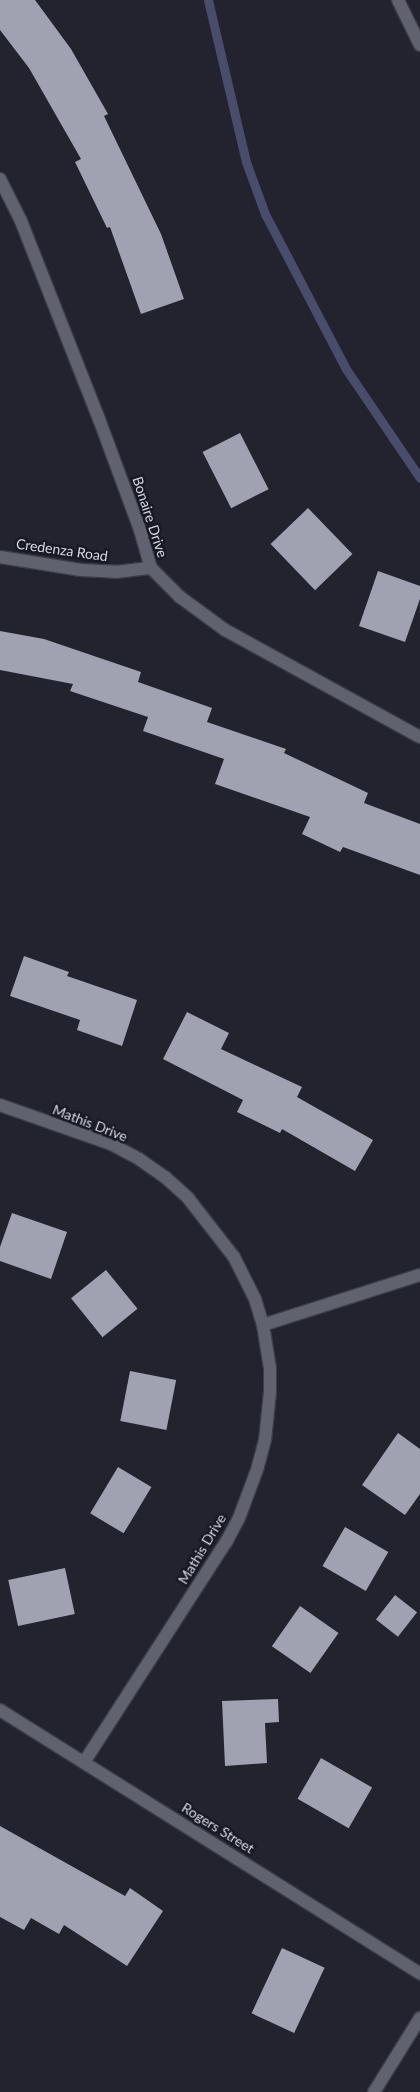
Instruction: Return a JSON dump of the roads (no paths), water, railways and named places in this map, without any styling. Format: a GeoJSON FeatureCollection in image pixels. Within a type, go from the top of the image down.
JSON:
{"type":"FeatureCollection","features":[{"type":"Feature","properties":{"kind":"street"},"geometry":{"type":"LineString","coordinates":[[398,0],[420,45]]}},
{"type":"Feature","properties":{"kind":"street","name":"Bonaire Drive"},"geometry":{"type":"LineString","coordinates":[[0,179],[21,221],[100,419],[140,530],[151,568],[180,598],[225,630],[420,737]]}},
{"type":"Feature","properties":{"kind":"street","name":"Credenza Road"},"geometry":{"type":"LineString","coordinates":[[0,556],[81,570],[116,572],[151,568]]}},
{"type":"Feature","properties":{"kind":"street","name":"Mathis Drive"},"geometry":{"type":"LineString","coordinates":[[0,1105],[111,1144],[139,1159],[165,1177],[188,1198],[234,1257],[255,1299],[263,1325],[270,1376],[265,1440],[258,1467],[239,1518],[226,1542],[84,1762]]}},
{"type":"Feature","properties":{"kind":"street"},"geometry":{"type":"LineString","coordinates":[[263,1325],[420,1275]]}},
{"type":"Feature","properties":{"kind":"street","name":"Rogers Street"},"geometry":{"type":"LineString","coordinates":[[0,1710],[420,1973]]}},
{"type":"Feature","properties":{"kind":"street"},"geometry":{"type":"LineString","coordinates":[[374,2092],[420,2018]]}},
{"type":"Feature","properties":{"kind":"waterway"},"geometry":{"type":"LineString","coordinates":[[208,0],[246,162],[265,214],[346,369],[420,478]]}}]}
